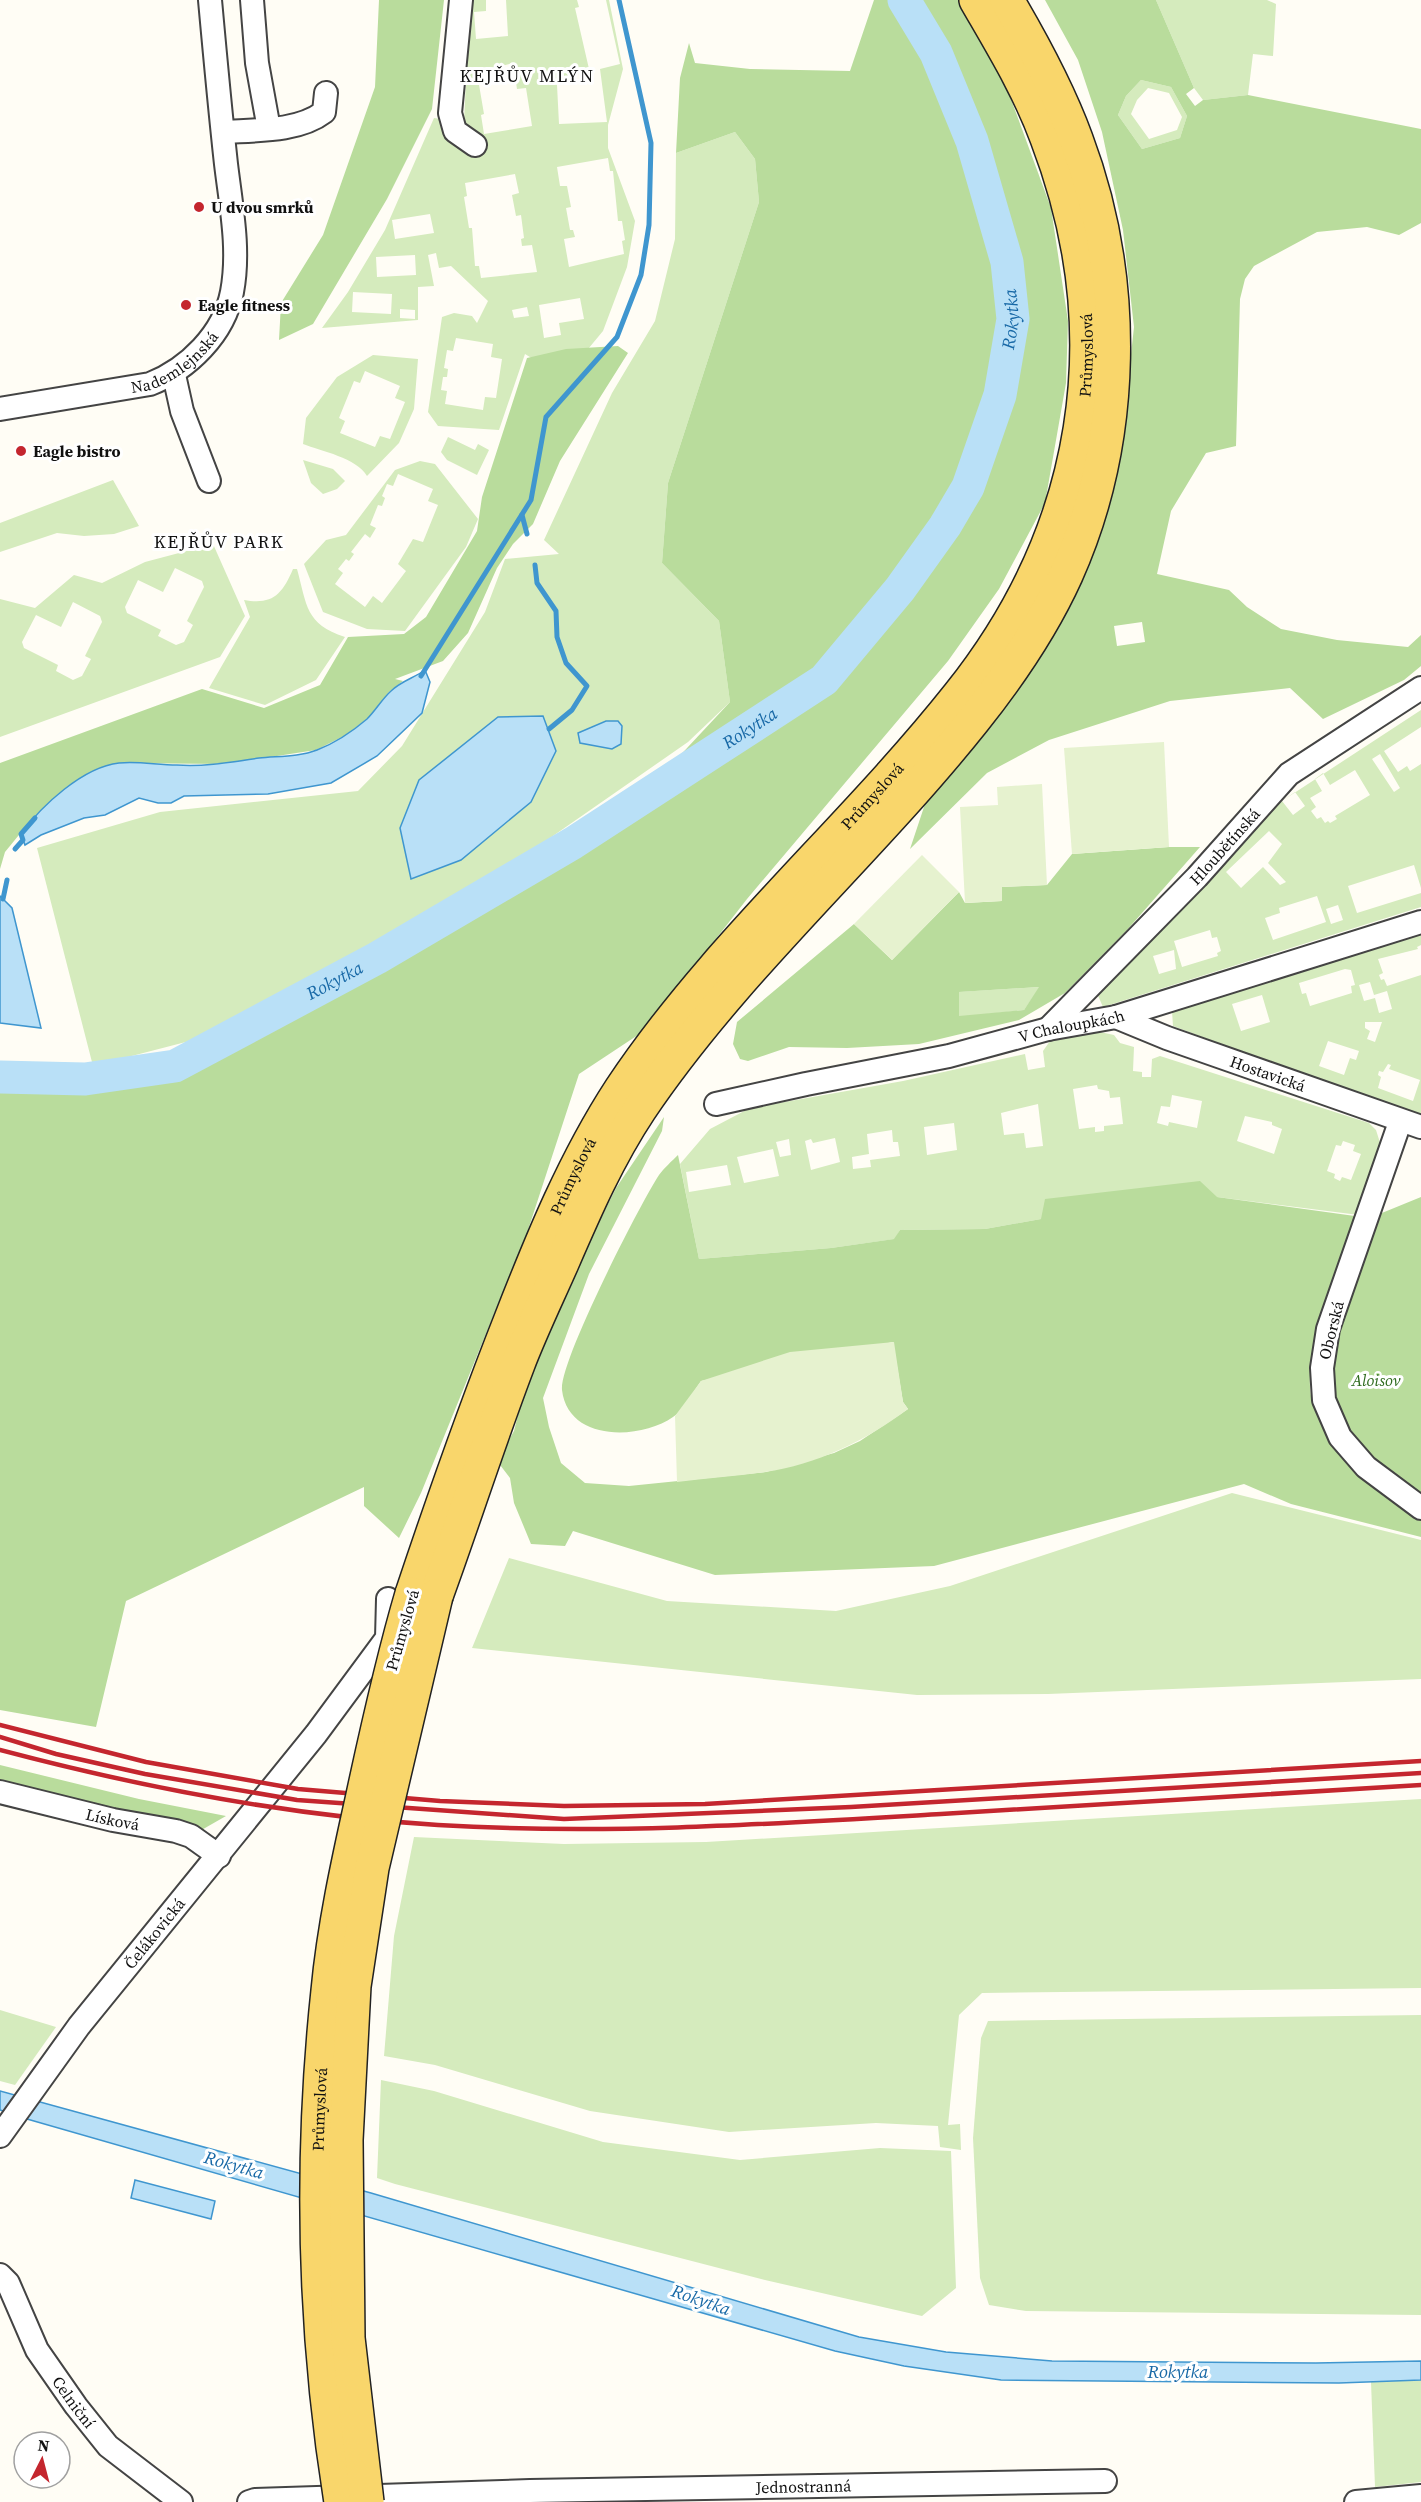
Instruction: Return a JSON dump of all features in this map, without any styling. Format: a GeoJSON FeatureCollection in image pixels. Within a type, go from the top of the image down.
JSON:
{"type":"FeatureCollection","features":[{"type":"Feature","properties":{"kind":"main road","name":"Průmyslová"},"geometry":{"type":"LineString","coordinates":[[341,2502],[326,2379],[318,2230],[319,2137],[328,1990],[348,1863],[390,1668],[456,1464],[527,1277],[570,1180],[609,1108],[653,1046],[707,978],[961,693],[1017,612],[1050,545],[1071,475],[1083,409],[1087,343],[1083,277],[1069,204],[1045,132],[1024,87],[976,0]]}},
{"type":"Feature","properties":{"kind":"main road","name":"Průmyslová"},"geometry":{"type":"LineString","coordinates":[[367,2502],[348,2338],[346,2140],[354,1986],[412,1596],[589,1202],[625,1133],[675,1061],[732,989],[973,721],[1017,662],[1043,621],[1065,576],[1083,531],[1098,479],[1111,398],[1113,335],[1108,261],[1093,189],[1074,132],[1049,77],[1007,0]]}},
{"type":"Feature","properties":{"kind":"street","name":"Nademlejnská"},"geometry":{"type":"LineString","coordinates":[[0,409],[150,384],[174,375],[195,356],[218,326],[232,293],[236,250],[210,0]]}},
{"type":"Feature","properties":{"kind":"street"},"geometry":{"type":"LineString","coordinates":[[252,0],[257,63],[268,129]]}},
{"type":"Feature","properties":{"kind":"street"},"geometry":{"type":"LineString","coordinates":[[462,0],[450,112],[455,131],[475,145]]}},
{"type":"Feature","properties":{"kind":"street"},"geometry":{"type":"LineString","coordinates":[[223,132],[268,129],[314,120],[324,112],[326,93]]}},
{"type":"Feature","properties":{"kind":"street"},"geometry":{"type":"LineString","coordinates":[[174,375],[182,411],[209,482]]}},
{"type":"Feature","properties":{"kind":"street","name":"Hloubětínská"},"geometry":{"type":"LineString","coordinates":[[1048,1029],[1197,877],[1289,774],[1421,688]]}},
{"type":"Feature","properties":{"kind":"street","name":"V Chaloupkách"},"geometry":{"type":"LineString","coordinates":[[716,1104],[806,1083],[949,1056],[1048,1029],[1116,1017],[1421,922]]}},
{"type":"Feature","properties":{"kind":"street","name":"Hostavická"},"geometry":{"type":"LineString","coordinates":[[1116,1017],[1411,1125]]}},
{"type":"Feature","properties":{"kind":"street","name":"Oborská"},"geometry":{"type":"LineString","coordinates":[[1411,1125],[1328,1329],[1322,1368],[1324,1400],[1340,1437],[1366,1467],[1421,1508]]}},
{"type":"Feature","properties":{"kind":"street","name":"Čelákovická"},"geometry":{"type":"LineString","coordinates":[[3,2131],[79,2026],[316,1734],[387,1638],[412,1596]]}},
{"type":"Feature","properties":{"kind":"street","name":"Lísková"},"geometry":{"type":"LineString","coordinates":[[0,1792],[113,1820],[183,1833],[219,1856]]}},
{"type":"Feature","properties":{"kind":"street","name":"Celniční"},"geometry":{"type":"LineString","coordinates":[[0,2275],[8,2283],[37,2350],[108,2446],[181,2502]]}},
{"type":"Feature","properties":{"kind":"street","name":"Jednostranná"},"geometry":{"type":"LineString","coordinates":[[249,2502],[255,2500],[530,2497],[1105,2481]]}},
{"type":"Feature","properties":{"kind":"street"},"geometry":{"type":"LineString","coordinates":[[1356,2502],[1421,2496]]}},
{"type":"Feature","properties":{"kind":"green space"},"geometry":{"type":"Polygon","coordinates":[[[379,0],[444,0],[432,109],[387,199],[313,324],[279,340],[281,303],[323,235],[375,87],[379,0]]]}},
{"type":"Feature","properties":{"kind":"green space"},"geometry":{"type":"Polygon","coordinates":[[[452,0],[486,0],[486,11],[474,12],[476,39],[508,36],[506,0],[577,0],[579,7],[575,8],[589,69],[577,69],[577,76],[566,76],[566,84],[557,85],[559,124],[607,122],[600,69],[620,64],[606,0],[609,0],[623,69],[608,125],[608,148],[635,221],[627,267],[603,331],[564,378],[525,354],[499,430],[438,426],[428,412],[442,317],[454,313],[472,316],[477,323],[488,301],[451,266],[439,268],[436,253],[428,255],[434,286],[418,287],[418,320],[322,328],[348,292],[385,230],[434,118],[464,122],[467,59],[447,54],[452,0]],[[513,63],[477,73],[484,114],[481,115],[484,134],[532,126],[526,88],[517,89],[513,63]],[[608,158],[557,167],[560,186],[567,186],[571,207],[566,208],[570,230],[573,230],[575,237],[564,239],[569,267],[624,254],[622,241],[625,240],[622,221],[618,221],[613,171],[610,171],[608,158]],[[515,174],[465,183],[467,196],[464,197],[469,228],[472,228],[475,266],[479,266],[481,278],[537,272],[532,245],[522,246],[521,239],[524,238],[521,215],[516,216],[512,195],[519,193],[515,174]],[[430,214],[392,220],[395,239],[434,233],[430,214]],[[415,255],[376,257],[377,277],[416,275],[415,255]],[[353,292],[352,312],[391,314],[392,294],[353,292]],[[580,298],[539,305],[544,338],[561,335],[559,323],[584,319],[580,298]],[[527,307],[512,310],[514,318],[529,316],[527,307]],[[400,309],[400,318],[415,319],[415,310],[400,309]],[[456,338],[453,351],[447,350],[444,368],[448,369],[447,377],[443,377],[441,390],[447,391],[445,404],[483,410],[485,397],[496,398],[502,359],[491,357],[493,344],[456,338]]]}},
{"type":"Feature","properties":{"kind":"green space"},"geometry":{"type":"Polygon","coordinates":[[[874,0],[962,0],[994,53],[1051,208],[1068,321],[1066,383],[1045,503],[999,589],[948,661],[747,899],[644,1031],[579,1074],[527,1233],[421,1493],[399,1538],[364,1506],[364,1487],[126,1601],[96,1727],[0,1710],[0,1085],[66,1094],[188,1073],[386,962],[460,924],[583,852],[603,838],[730,702],[719,621],[662,563],[668,483],[759,202],[755,159],[735,132],[676,153],[680,78],[689,43],[695,63],[750,69],[850,71],[874,0]]]}},
{"type":"Feature","properties":{"kind":"green space"},"geometry":{"type":"Polygon","coordinates":[[[1045,0],[1156,0],[1194,88],[1186,94],[1195,106],[1203,100],[1248,95],[1421,129],[1421,223],[1399,235],[1367,227],[1317,232],[1254,266],[1245,279],[1240,299],[1236,446],[1206,453],[1171,511],[1157,574],[1229,590],[1247,607],[1281,629],[1337,640],[1408,647],[1421,635],[1421,666],[1404,680],[1323,719],[1290,688],[1170,701],[1049,740],[987,773],[910,849],[932,783],[1124,418],[1134,327],[1123,230],[1102,132],[1078,60],[1045,0]],[[1141,80],[1126,96],[1118,115],[1142,149],[1180,138],[1187,116],[1171,87],[1141,80]],[[1142,622],[1114,626],[1117,646],[1145,642],[1142,622]]]}},
{"type":"Feature","properties":{"kind":"green space"},"geometry":{"type":"Polygon","coordinates":[[[1156,0],[1267,0],[1276,4],[1273,56],[1253,54],[1248,95],[1203,100],[1194,88],[1156,0]]]}},
{"type":"Feature","properties":{"kind":"green space"},"geometry":{"type":"Polygon","coordinates":[[[1141,80],[1171,87],[1187,116],[1180,138],[1142,149],[1118,115],[1126,96],[1141,80]],[[1148,88],[1137,100],[1131,114],[1149,139],[1177,130],[1182,117],[1169,93],[1148,88]]]}},
{"type":"Feature","properties":{"kind":"green space"},"geometry":{"type":"Polygon","coordinates":[[[735,132],[755,159],[759,202],[668,483],[662,563],[719,621],[730,702],[688,742],[507,868],[330,970],[209,1036],[93,1066],[37,848],[160,812],[358,791],[402,746],[485,612],[505,559],[559,554],[544,540],[612,393],[655,321],[675,239],[676,153],[735,132]]]}},
{"type":"Feature","properties":{"kind":"green space"},"geometry":{"type":"Polygon","coordinates":[[[618,346],[628,353],[560,461],[533,524],[513,544],[497,568],[468,633],[443,661],[395,679],[403,681],[389,692],[368,718],[346,735],[316,750],[225,764],[115,763],[32,819],[5,852],[0,869],[0,763],[202,689],[264,708],[320,685],[348,637],[404,634],[426,617],[477,531],[482,497],[527,358],[566,349],[618,346]]]}},
{"type":"Feature","properties":{"kind":"green space"},"geometry":{"type":"Polygon","coordinates":[[[373,355],[418,359],[414,409],[399,443],[367,476],[355,464],[347,460],[303,444],[306,418],[337,377],[373,355]],[[365,371],[360,383],[354,381],[339,418],[345,421],[340,433],[375,447],[380,436],[390,439],[405,402],[395,398],[400,386],[365,371]]]}},
{"type":"Feature","properties":{"kind":"green space"},"geometry":{"type":"Polygon","coordinates":[[[448,437],[475,450],[478,444],[489,450],[477,475],[447,460],[441,452],[448,437]]]}},
{"type":"Feature","properties":{"kind":"green space"},"geometry":{"type":"Polygon","coordinates":[[[303,460],[333,469],[345,481],[337,489],[323,494],[311,483],[303,460]]]}},
{"type":"Feature","properties":{"kind":"green space"},"geometry":{"type":"Polygon","coordinates":[[[420,461],[435,464],[478,519],[466,547],[405,631],[367,629],[323,612],[304,564],[326,540],[346,535],[395,470],[420,461]],[[398,474],[393,486],[387,484],[382,496],[385,498],[382,506],[378,505],[370,525],[376,528],[370,538],[365,534],[351,552],[354,554],[349,561],[346,559],[338,569],[343,573],[335,584],[365,607],[373,596],[382,603],[406,571],[398,564],[413,539],[423,542],[438,505],[428,501],[433,489],[398,474]]]}},
{"type":"Feature","properties":{"kind":"green space"},"geometry":{"type":"Polygon","coordinates":[[[113,480],[139,526],[114,534],[84,536],[57,533],[0,552],[0,523],[113,480]]]}},
{"type":"Feature","properties":{"kind":"green space"},"geometry":{"type":"Polygon","coordinates":[[[213,544],[245,616],[220,657],[0,737],[0,599],[35,608],[74,575],[102,583],[145,562],[213,544]],[[175,568],[163,592],[138,580],[125,607],[127,613],[161,630],[158,636],[176,645],[184,642],[193,625],[187,621],[204,587],[202,581],[175,568]],[[73,602],[61,627],[36,615],[22,642],[24,648],[58,665],[56,671],[73,680],[82,676],[91,659],[85,656],[102,622],[100,616],[73,602]]]}},
{"type":"Feature","properties":{"kind":"green space"},"geometry":{"type":"Polygon","coordinates":[[[293,569],[297,569],[306,603],[315,619],[332,632],[345,637],[316,680],[265,705],[209,688],[250,617],[244,600],[262,601],[275,596],[285,586],[293,569]]]}},
{"type":"Feature","properties":{"kind":"green space"},"geometry":{"type":"Polygon","coordinates":[[[1421,710],[1421,727],[1384,751],[1398,772],[1407,766],[1410,771],[1421,764],[1421,888],[1414,865],[1348,886],[1357,913],[1421,893],[1421,907],[1103,1007],[1096,991],[1238,841],[1282,801],[1293,815],[1305,806],[1295,792],[1315,779],[1322,791],[1310,798],[1316,807],[1311,811],[1317,819],[1321,817],[1325,823],[1328,821],[1330,823],[1337,819],[1335,816],[1370,795],[1355,770],[1330,785],[1323,774],[1421,710]],[[1380,754],[1372,759],[1394,792],[1400,788],[1380,754]],[[1269,831],[1226,872],[1241,888],[1263,867],[1280,885],[1286,882],[1268,863],[1282,844],[1269,831]],[[1317,896],[1279,908],[1280,913],[1265,918],[1273,940],[1326,922],[1317,896]],[[1338,905],[1326,909],[1331,924],[1343,920],[1338,905]],[[1210,930],[1174,941],[1182,967],[1218,956],[1217,953],[1221,951],[1217,937],[1212,938],[1210,930]],[[1174,950],[1153,956],[1159,974],[1176,969],[1174,950]]]}},
{"type":"Feature","properties":{"kind":"green space"},"geometry":{"type":"Polygon","coordinates":[[[1164,742],[1169,847],[1072,854],[1064,748],[1164,742]]]}},
{"type":"Feature","properties":{"kind":"green space"},"geometry":{"type":"Polygon","coordinates":[[[1042,784],[1047,885],[1002,887],[1002,901],[965,903],[960,807],[998,805],[997,787],[1042,784]]]}},
{"type":"Feature","properties":{"kind":"green space"},"geometry":{"type":"Polygon","coordinates":[[[1200,847],[1127,930],[1065,993],[1019,1020],[919,1044],[847,1048],[789,1047],[748,1061],[740,1059],[733,1044],[737,1022],[854,924],[892,960],[959,892],[965,903],[1002,901],[1001,887],[1047,885],[1072,854],[1200,847]],[[1039,987],[959,992],[959,1016],[1024,1010],[1039,987]]]}},
{"type":"Feature","properties":{"kind":"green space"},"geometry":{"type":"Polygon","coordinates":[[[922,855],[959,892],[892,960],[854,924],[922,855]]]}},
{"type":"Feature","properties":{"kind":"green space"},"geometry":{"type":"Polygon","coordinates":[[[1421,930],[1421,945],[1417,947],[1418,949],[1378,959],[1383,973],[1379,975],[1387,986],[1421,975],[1421,1119],[1173,1026],[1172,1011],[1177,1006],[1421,930]],[[1345,969],[1299,983],[1302,994],[1306,993],[1310,1006],[1352,993],[1351,986],[1355,985],[1351,970],[1345,969]],[[1370,982],[1359,985],[1364,1001],[1375,998],[1379,1013],[1392,1009],[1387,991],[1374,995],[1370,982]],[[1262,995],[1232,1004],[1241,1031],[1270,1022],[1262,995]],[[1365,1022],[1365,1028],[1370,1031],[1367,1039],[1375,1042],[1382,1022],[1365,1022]],[[1328,1041],[1319,1066],[1344,1075],[1350,1058],[1356,1060],[1359,1051],[1328,1041]],[[1388,1064],[1383,1072],[1379,1071],[1378,1075],[1381,1077],[1378,1088],[1413,1101],[1420,1080],[1389,1069],[1391,1065],[1388,1064]]]}},
{"type":"Feature","properties":{"kind":"green space"},"geometry":{"type":"Polygon","coordinates":[[[1040,987],[1024,1010],[959,1017],[958,992],[1040,987]]]}},
{"type":"Feature","properties":{"kind":"green space"},"geometry":{"type":"Polygon","coordinates":[[[1100,1032],[1114,1035],[1120,1043],[1134,1047],[1133,1071],[1142,1072],[1142,1077],[1151,1077],[1152,1059],[1160,1056],[1369,1123],[1376,1130],[1382,1149],[1359,1215],[1217,1197],[1041,1219],[985,1229],[900,1230],[895,1239],[831,1248],[699,1259],[680,1164],[710,1129],[750,1108],[903,1081],[1025,1054],[1028,1070],[1045,1067],[1043,1051],[1050,1041],[1100,1032]],[[1097,1085],[1073,1089],[1079,1129],[1095,1127],[1095,1132],[1104,1131],[1104,1126],[1123,1124],[1120,1097],[1110,1098],[1109,1091],[1098,1089],[1097,1085]],[[1172,1095],[1170,1107],[1161,1106],[1157,1123],[1168,1126],[1169,1122],[1197,1128],[1202,1101],[1172,1095]],[[1038,1104],[1001,1113],[1004,1135],[1024,1133],[1026,1148],[1043,1146],[1038,1104]],[[1245,1116],[1237,1141],[1274,1154],[1282,1129],[1272,1125],[1272,1122],[1245,1116]],[[954,1123],[924,1127],[927,1155],[957,1150],[954,1123]],[[892,1130],[867,1134],[869,1154],[852,1157],[853,1169],[871,1167],[870,1160],[900,1156],[898,1142],[893,1142],[892,1130]],[[835,1138],[813,1143],[811,1139],[805,1141],[811,1170],[840,1162],[835,1138]],[[789,1139],[776,1142],[780,1157],[791,1155],[789,1139]],[[1343,1141],[1341,1146],[1336,1145],[1327,1171],[1335,1174],[1334,1178],[1340,1181],[1342,1177],[1351,1180],[1361,1154],[1353,1151],[1355,1145],[1343,1141]],[[773,1149],[737,1157],[744,1183],[779,1176],[773,1149]],[[727,1165],[686,1172],[689,1192],[731,1185],[727,1165]]]}},
{"type":"Feature","properties":{"kind":"green space"},"geometry":{"type":"Polygon","coordinates":[[[664,1117],[662,1131],[589,1274],[543,1398],[549,1427],[561,1463],[585,1483],[629,1486],[766,1472],[834,1453],[860,1441],[908,1409],[903,1402],[893,1342],[701,1381],[677,1414],[659,1425],[643,1430],[607,1432],[577,1419],[567,1407],[562,1390],[573,1349],[586,1317],[635,1217],[659,1175],[678,1155],[699,1259],[831,1248],[894,1239],[900,1230],[985,1229],[1041,1219],[1045,1199],[1200,1181],[1217,1197],[1362,1217],[1325,1312],[1311,1365],[1310,1388],[1314,1405],[1334,1432],[1363,1463],[1421,1517],[1421,1537],[1291,1504],[1244,1484],[934,1566],[715,1575],[573,1531],[565,1546],[531,1544],[514,1503],[510,1478],[497,1461],[514,1431],[525,1387],[557,1306],[616,1188],[664,1117]]]}},
{"type":"Feature","properties":{"kind":"green space","name":"Aloisov"},"geometry":{"type":"Polygon","coordinates":[[[1421,1197],[1421,1498],[1380,1467],[1351,1440],[1335,1408],[1332,1382],[1334,1353],[1340,1323],[1348,1294],[1377,1215],[1421,1197]]]}},
{"type":"Feature","properties":{"kind":"green space"},"geometry":{"type":"Polygon","coordinates":[[[894,1342],[903,1402],[908,1409],[876,1431],[840,1450],[784,1469],[677,1482],[675,1416],[701,1381],[790,1352],[894,1342]]]}},
{"type":"Feature","properties":{"kind":"green space"},"geometry":{"type":"Polygon","coordinates":[[[1232,1493],[1421,1540],[1421,1679],[1048,1694],[917,1695],[472,1648],[509,1558],[667,1601],[836,1611],[950,1586],[1232,1493]]]}},
{"type":"Feature","properties":{"kind":"green space"},"geometry":{"type":"Polygon","coordinates":[[[0,1765],[139,1799],[226,1816],[191,1836],[0,1787],[0,1765]]]}},
{"type":"Feature","properties":{"kind":"green space"},"geometry":{"type":"Polygon","coordinates":[[[1421,1799],[1421,1988],[982,1993],[959,2015],[948,2125],[960,2124],[961,2150],[940,2147],[938,2126],[876,2123],[729,2132],[590,2111],[435,2065],[384,2056],[394,1936],[414,1837],[564,1844],[706,1842],[1421,1799]]]}},
{"type":"Feature","properties":{"kind":"green space"},"geometry":{"type":"Polygon","coordinates":[[[0,2010],[56,2027],[15,2085],[0,2081],[0,2010]]]}},
{"type":"Feature","properties":{"kind":"green space"},"geometry":{"type":"Polygon","coordinates":[[[1421,2015],[1421,2315],[1026,2311],[989,2305],[980,2278],[973,2138],[981,2038],[988,2021],[1421,2015]]]}},
{"type":"Feature","properties":{"kind":"green space"},"geometry":{"type":"Polygon","coordinates":[[[381,2080],[434,2091],[603,2142],[740,2160],[880,2148],[951,2151],[956,2288],[922,2316],[765,2280],[377,2178],[381,2080]]]}},
{"type":"Feature","properties":{"kind":"green space"},"geometry":{"type":"Polygon","coordinates":[[[1421,2380],[1421,2482],[1375,2487],[1371,2382],[1421,2380]]]}},
{"type":"Feature","properties":{"kind":"water"},"geometry":{"type":"Polygon","coordinates":[[[425,670],[430,682],[422,713],[377,756],[331,783],[268,794],[184,796],[171,803],[158,803],[139,798],[105,815],[84,818],[41,835],[25,845],[21,834],[29,823],[51,800],[91,772],[119,763],[218,764],[296,755],[317,750],[356,728],[395,688],[425,670]]]}},
{"type":"Feature","properties":{"kind":"water"},"geometry":{"type":"Polygon","coordinates":[[[543,716],[556,751],[531,802],[461,860],[411,879],[400,828],[419,780],[498,717],[543,716]]]}},
{"type":"Feature","properties":{"kind":"water"},"geometry":{"type":"Polygon","coordinates":[[[606,721],[618,721],[622,726],[621,744],[612,749],[580,743],[578,733],[606,721]]]}},
{"type":"Feature","properties":{"kind":"water"},"geometry":{"type":"Polygon","coordinates":[[[0,896],[12,908],[41,1028],[0,1023],[0,896]]]}},
{"type":"Feature","properties":{"kind":"water"},"geometry":{"type":"Polygon","coordinates":[[[0,2091],[371,2193],[859,2337],[946,2352],[1052,2361],[1316,2363],[1421,2361],[1421,2380],[1339,2383],[1001,2380],[904,2366],[835,2351],[27,2119],[0,2110],[0,2091]]]}},
{"type":"Feature","properties":{"kind":"water"},"geometry":{"type":"Polygon","coordinates":[[[135,2180],[215,2201],[211,2219],[131,2198],[135,2180]]]}},
{"type":"Feature","properties":{"kind":"waterway"},"geometry":{"type":"LineString","coordinates":[[421,676],[531,500],[546,417],[617,337],[641,275],[649,225],[651,143],[619,0]]}},
{"type":"Feature","properties":{"kind":"waterway","name":"Rokytka"},"geometry":{"type":"LineString","coordinates":[[0,1077],[85,1079],[175,1066],[377,958],[573,843],[824,680],[900,589],[945,526],[968,487],[1000,395],[1013,319],[1007,262],[972,141],[936,53],[904,0]]}},
{"type":"Feature","properties":{"kind":"waterway"},"geometry":{"type":"LineString","coordinates":[[522,515],[527,534]]}},
{"type":"Feature","properties":{"kind":"waterway"},"geometry":{"type":"LineString","coordinates":[[535,565],[537,583],[556,611],[557,637],[566,663],[587,686],[572,710],[549,729]]}},
{"type":"Feature","properties":{"kind":"waterway"},"geometry":{"type":"LineString","coordinates":[[15,849],[23,840],[21,834],[35,818]]}},
{"type":"Feature","properties":{"kind":"waterway"},"geometry":{"type":"LineString","coordinates":[[3,899],[7,880]]}},
{"type":"Feature","properties":{"kind":"railway"},"geometry":{"type":"LineString","coordinates":[[0,1725],[146,1762],[298,1789],[440,1801],[564,1806],[705,1804],[1421,1761]]}},
{"type":"Feature","properties":{"kind":"railway"},"geometry":{"type":"LineString","coordinates":[[0,1737],[56,1754],[145,1774],[297,1800],[564,1819],[851,1807],[1421,1773]]}},
{"type":"Feature","properties":{"kind":"railway"},"geometry":{"type":"LineString","coordinates":[[0,1750],[163,1788],[272,1807],[383,1821],[501,1828],[627,1829],[752,1825],[1421,1785]]}},
{"type":"Feature","properties":{"kind":"place","name":"U dvou smrků"},"geometry":{"type":"Point","coordinates":[199,207]}},
{"type":"Feature","properties":{"kind":"place","name":"Eagle fitness"},"geometry":{"type":"Point","coordinates":[186,305]}},
{"type":"Feature","properties":{"kind":"place","name":"Eagle bistro"},"geometry":{"type":"Point","coordinates":[21,451]}},
{"type":"Feature","properties":{"kind":"district","name":"KEJŘŮV MLÝN"},"geometry":{"type":"Point","coordinates":[527,76]}},
{"type":"Feature","properties":{"kind":"district","name":"KEJŘŮV PARK"},"geometry":{"type":"Point","coordinates":[219,542]}}]}
